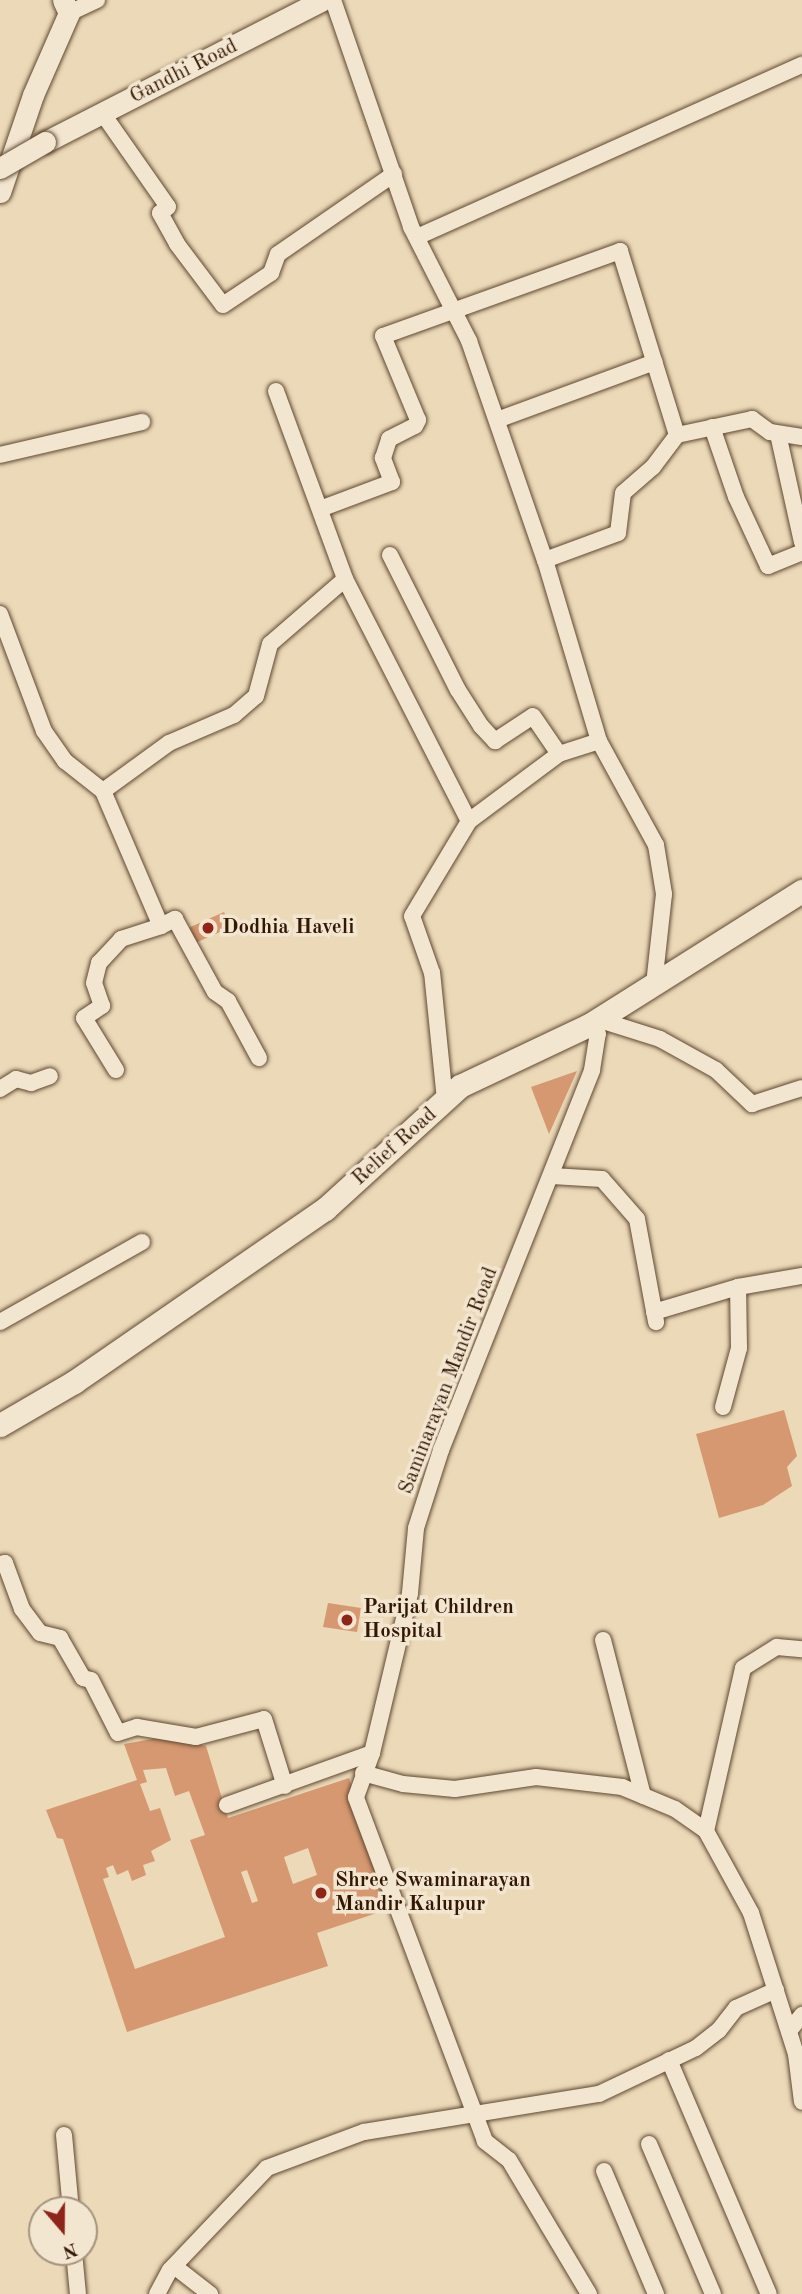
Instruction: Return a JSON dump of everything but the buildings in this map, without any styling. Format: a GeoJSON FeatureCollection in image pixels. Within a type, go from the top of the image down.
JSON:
{"type":"FeatureCollection","features":[{"type":"Feature","properties":{"kind":"main road","name":"Relief Road"},"geometry":{"type":"LineString","coordinates":[[0,1425],[74,1381],[325,1209],[460,1086],[593,1022],[802,891]]}},
{"type":"Feature","properties":{"kind":"street"},"geometry":{"type":"LineString","coordinates":[[0,192],[66,7],[97,0]]}},
{"type":"Feature","properties":{"kind":"street","name":"Gandhi Road"},"geometry":{"type":"LineString","coordinates":[[0,168],[45,142],[321,0]]}},
{"type":"Feature","properties":{"kind":"street"},"geometry":{"type":"LineString","coordinates":[[333,0],[417,237],[456,314],[497,420],[545,560],[599,741],[656,845],[664,894],[654,984]]}},
{"type":"Feature","properties":{"kind":"street"},"geometry":{"type":"LineString","coordinates":[[417,237],[802,65]]}},
{"type":"Feature","properties":{"kind":"street"},"geometry":{"type":"LineString","coordinates":[[103,114],[168,207],[160,213],[177,244],[223,305],[271,273],[278,254],[394,174]]}},
{"type":"Feature","properties":{"kind":"street"},"geometry":{"type":"LineString","coordinates":[[320,509],[392,482],[383,458],[389,439],[415,426],[418,420],[383,336],[456,314],[620,251],[677,435]]}},
{"type":"Feature","properties":{"kind":"street"},"geometry":{"type":"LineString","coordinates":[[497,420],[655,362]]}},
{"type":"Feature","properties":{"kind":"street"},"geometry":{"type":"LineString","coordinates":[[276,391],[345,579],[469,821]]}},
{"type":"Feature","properties":{"kind":"street"},"geometry":{"type":"LineString","coordinates":[[545,560],[618,533],[623,493],[653,467],[677,435],[752,419],[778,434],[802,436]]}},
{"type":"Feature","properties":{"kind":"street"},"geometry":{"type":"LineString","coordinates":[[0,455],[142,422]]}},
{"type":"Feature","properties":{"kind":"street"},"geometry":{"type":"LineString","coordinates":[[712,427],[736,497],[768,566],[802,552]]}},
{"type":"Feature","properties":{"kind":"street"},"geometry":{"type":"LineString","coordinates":[[778,434],[802,542]]}},
{"type":"Feature","properties":{"kind":"street"},"geometry":{"type":"LineString","coordinates":[[390,555],[458,690],[481,726],[495,741],[533,716],[559,754]]}},
{"type":"Feature","properties":{"kind":"street"},"geometry":{"type":"LineString","coordinates":[[103,791],[169,743],[234,715],[256,696],[270,644],[345,579]]}},
{"type":"Feature","properties":{"kind":"street"},"geometry":{"type":"LineString","coordinates":[[0,614],[44,731],[65,761],[103,791],[161,926]]}},
{"type":"Feature","properties":{"kind":"street"},"geometry":{"type":"LineString","coordinates":[[445,1100],[432,973],[412,916],[469,821],[559,754],[599,741]]}},
{"type":"Feature","properties":{"kind":"street"},"geometry":{"type":"LineString","coordinates":[[116,1070],[84,1018],[102,1006],[94,983],[99,963],[121,939],[175,919],[215,992],[228,1001],[258,1058]]}},
{"type":"Feature","properties":{"kind":"street"},"geometry":{"type":"LineString","coordinates":[[593,1022],[672,1045],[716,1070],[752,1104],[802,1088]]}},
{"type":"Feature","properties":{"kind":"street","name":"Saminarayan Mandir Road"},"geometry":{"type":"LineString","coordinates":[[589,2294],[509,2160],[485,2141],[356,1797],[372,1753],[410,1593],[420,1515],[441,1450],[592,1070],[598,1034],[593,1022]]}},
{"type":"Feature","properties":{"kind":"street"},"geometry":{"type":"LineString","coordinates":[[0,1089],[16,1079],[31,1083],[50,1076]]}},
{"type":"Feature","properties":{"kind":"street"},"geometry":{"type":"LineString","coordinates":[[552,1176],[602,1180],[637,1219],[655,1317],[738,1287],[802,1276]]}},
{"type":"Feature","properties":{"kind":"street"},"geometry":{"type":"LineString","coordinates":[[0,1322],[142,1242]]}},
{"type":"Feature","properties":{"kind":"street"},"geometry":{"type":"LineString","coordinates":[[723,1406],[739,1348],[738,1287]]}},
{"type":"Feature","properties":{"kind":"street"},"geometry":{"type":"LineString","coordinates":[[0,1564],[5,1563],[22,1609],[40,1633],[60,1638],[83,1678],[91,1680],[118,1732],[137,1727],[196,1737],[264,1719],[285,1786]]}},
{"type":"Feature","properties":{"kind":"street"},"geometry":{"type":"LineString","coordinates":[[603,1640],[643,1796]]}},
{"type":"Feature","properties":{"kind":"street"},"geometry":{"type":"LineString","coordinates":[[706,1831],[743,1668],[777,1647],[802,1649]]}},
{"type":"Feature","properties":{"kind":"street"},"geometry":{"type":"LineString","coordinates":[[227,1805],[372,1753]]}},
{"type":"Feature","properties":{"kind":"street"},"geometry":{"type":"LineString","coordinates":[[363,1773],[403,1784],[455,1789],[536,1777],[622,1787],[676,1809],[706,1831],[751,1913],[789,2031],[802,2102]]}},
{"type":"Feature","properties":{"kind":"street"},"geometry":{"type":"LineString","coordinates":[[157,2294],[174,2266],[267,2168],[364,2132],[473,2111],[531,2107],[599,2094],[712,2036],[736,2008],[776,1990]]}},
{"type":"Feature","properties":{"kind":"street"},"geometry":{"type":"LineString","coordinates":[[789,2031],[802,2015]]}},
{"type":"Feature","properties":{"kind":"street"},"geometry":{"type":"LineString","coordinates":[[669,2060],[769,2294]]}},
{"type":"Feature","properties":{"kind":"street"},"geometry":{"type":"LineString","coordinates":[[64,2135],[70,2196]]}},
{"type":"Feature","properties":{"kind":"street"},"geometry":{"type":"LineString","coordinates":[[649,2144],[713,2294]]}},
{"type":"Feature","properties":{"kind":"street"},"geometry":{"type":"LineString","coordinates":[[604,2171],[656,2294]]}},
{"type":"Feature","properties":{"kind":"street"},"geometry":{"type":"LineString","coordinates":[[75,2266],[78,2294]]}},
{"type":"Feature","properties":{"kind":"street"},"geometry":{"type":"LineString","coordinates":[[174,2266],[210,2294]]}},
{"type":"Feature","properties":{"kind":"place","name":"Dodhia Haveli"},"geometry":{"type":"Point","coordinates":[208,928]}},
{"type":"Feature","properties":{"kind":"place","name":"Parijat Children Hospital"},"geometry":{"type":"Point","coordinates":[347,1620]}},
{"type":"Feature","properties":{"kind":"place","name":"Shree Swaminarayan Mandir Kalupur"},"geometry":{"type":"Point","coordinates":[321,1893]}}]}
